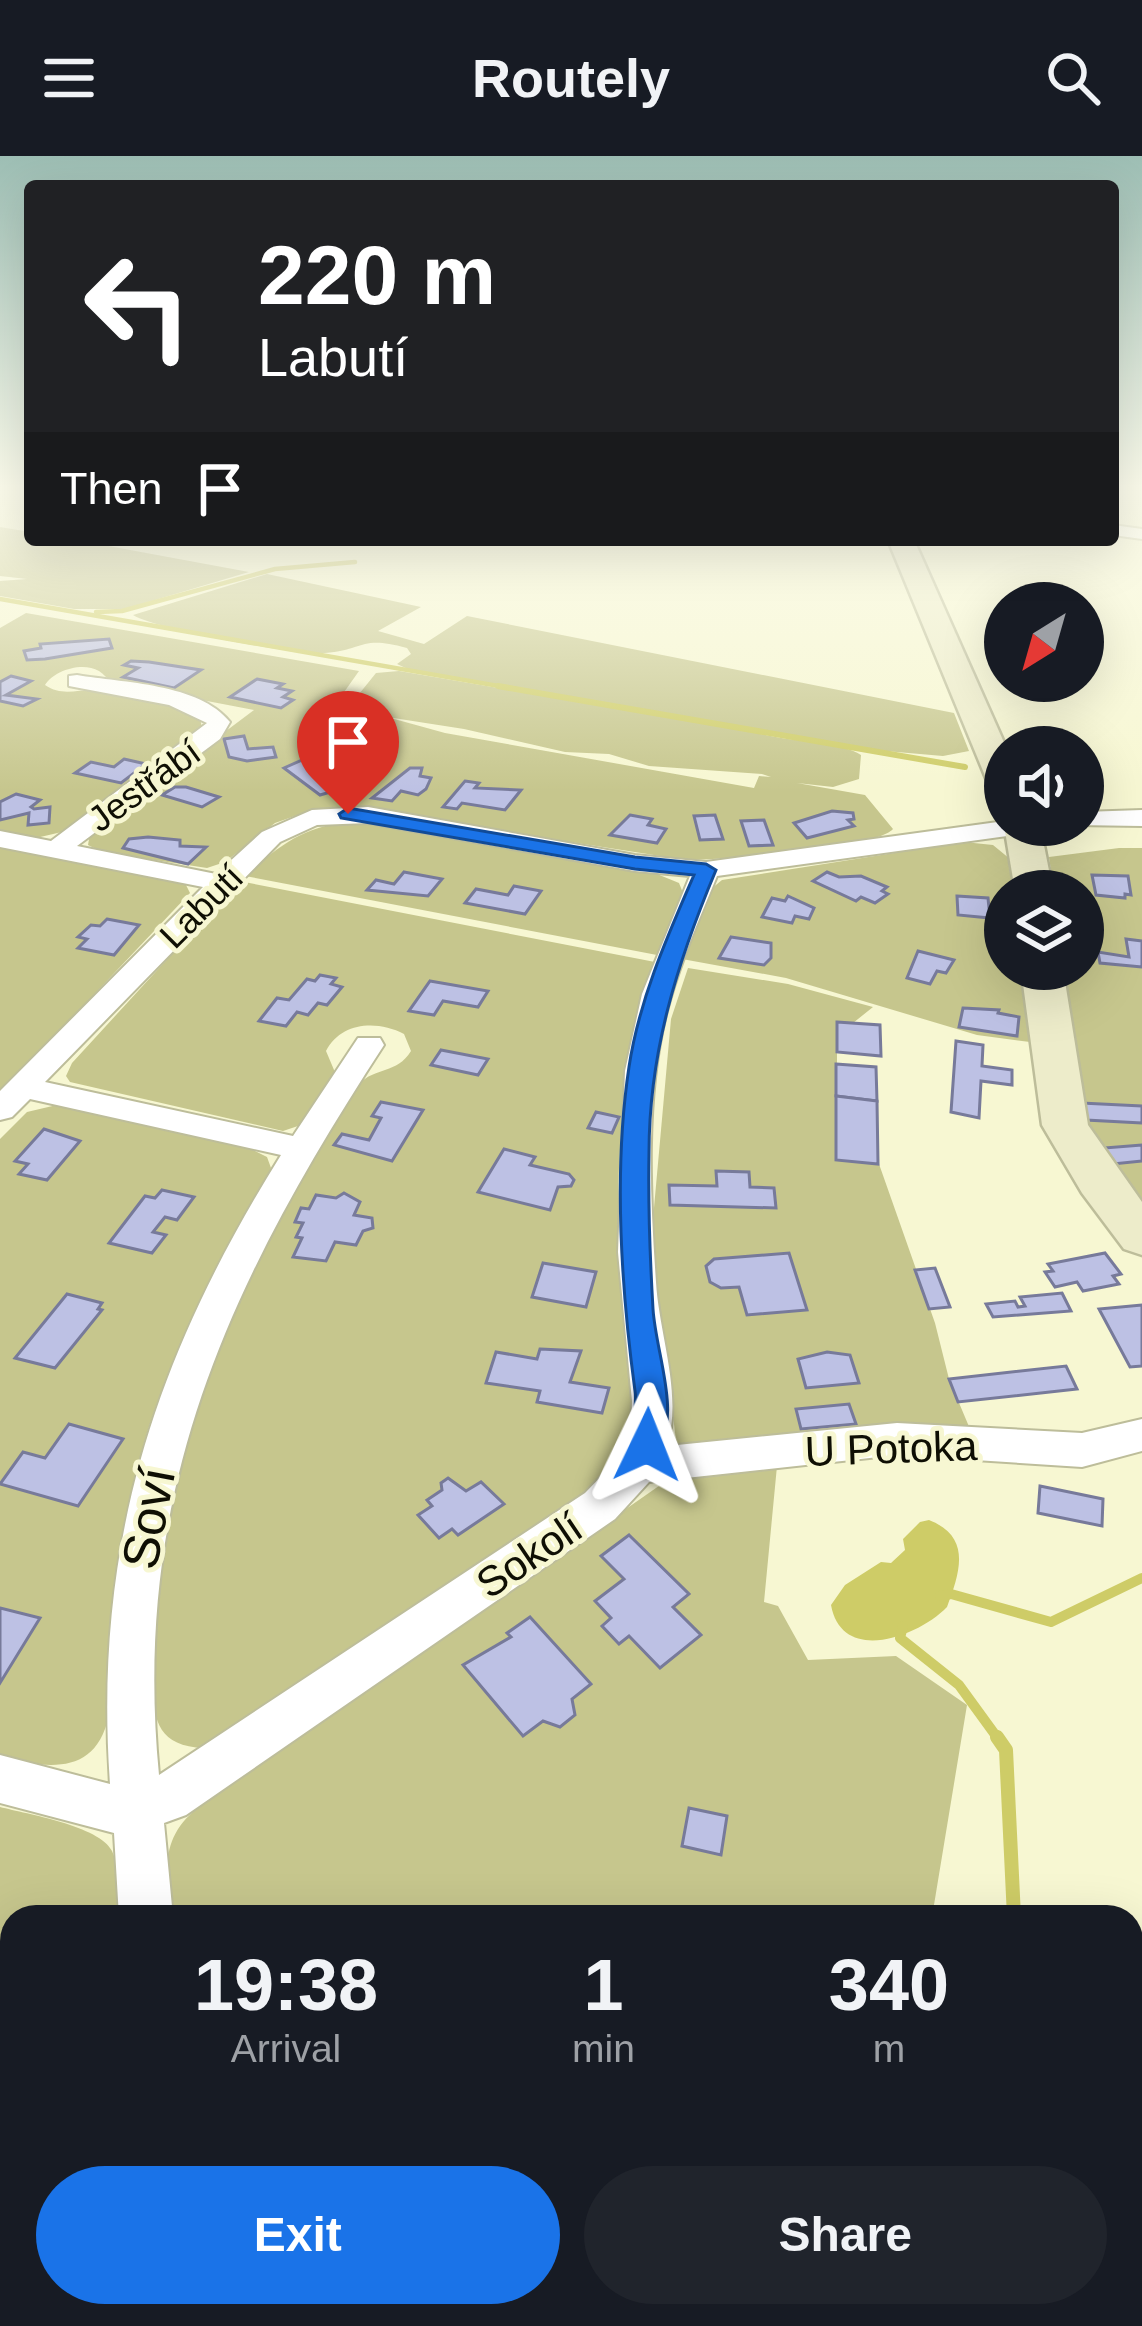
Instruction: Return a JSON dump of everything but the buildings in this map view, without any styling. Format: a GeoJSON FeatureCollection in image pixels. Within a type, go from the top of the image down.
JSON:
{"type":"FeatureCollection","features":[{"type":"Feature","properties":{"kind":"street"},"geometry":{"type":"LineString","coordinates":[[922,589],[984,734]]}},
{"type":"Feature","properties":{"kind":"street","name":"Jestřábí"},"geometry":{"type":"LineString","coordinates":[[56,849],[212,734],[219,722],[212,711],[191,704],[77,681]]}},
{"type":"Feature","properties":{"kind":"street","name":"Labutí"},"geometry":{"type":"LineString","coordinates":[[11,1099],[222,883],[282,830],[312,818],[348,814],[635,863],[706,870],[984,831]]}},
{"type":"Feature","properties":{"kind":"street"},"geometry":{"type":"LineString","coordinates":[[1104,819],[1142,818]]}},
{"type":"Feature","properties":{"kind":"street"},"geometry":{"type":"LineString","coordinates":[[0,839],[222,883]]}},
{"type":"Feature","properties":{"kind":"street"},"geometry":{"type":"LineString","coordinates":[[638,1466],[652,1428],[639,1313],[636,1152],[641,1066],[668,959],[706,870]]}},
{"type":"Feature","properties":{"kind":"street"},"geometry":{"type":"LineString","coordinates":[[1045,990],[1065,1125],[1099,1182],[1142,1237]]}},
{"type":"Feature","properties":{"kind":"street","name":"Soví"},"geometry":{"type":"LineString","coordinates":[[145,1905],[129,1662],[133,1591],[152,1483],[188,1368],[298,1148],[369,1045]]}},
{"type":"Feature","properties":{"kind":"street"},"geometry":{"type":"LineString","coordinates":[[11,1099],[298,1148]]}},
{"type":"Feature","properties":{"kind":"street","name":"U Potoka"},"geometry":{"type":"LineString","coordinates":[[638,1466],[897,1439],[1082,1450],[1142,1436]]}},
{"type":"Feature","properties":{"kind":"street","name":"Sokolí"},"geometry":{"type":"LineString","coordinates":[[0,1779],[93,1806],[140,1805],[181,1792],[600,1506],[638,1466]]}},
{"type":"Feature","properties":{"kind":"green space"},"geometry":{"type":"Polygon","coordinates":[[[0,589],[191,589],[125,609],[74,609],[0,596],[0,589]]]}},
{"type":"Feature","properties":{"kind":"green space"},"geometry":{"type":"Polygon","coordinates":[[[217,589],[338,589],[421,607],[378,631],[424,644],[467,616],[954,713],[969,751],[943,756],[874,750],[412,671],[397,664],[411,654],[407,648],[392,644],[371,643],[325,653],[287,650],[196,634],[133,615],[217,589]]]}},
{"type":"Feature","properties":{"kind":"green space"},"geometry":{"type":"Polygon","coordinates":[[[26,613],[359,671],[335,705],[381,717],[351,704],[376,673],[399,671],[840,747],[861,755],[859,779],[833,787],[797,783],[865,795],[893,829],[828,848],[686,860],[345,807],[309,811],[275,823],[225,862],[207,868],[102,852],[88,845],[90,833],[254,710],[113,683],[99,671],[77,667],[45,685],[162,702],[200,717],[202,729],[66,831],[36,838],[0,831],[0,628],[26,613]],[[387,717],[445,733],[754,788],[759,776],[771,777],[649,766],[609,754],[565,752],[387,717]]]}},
{"type":"Feature","properties":{"kind":"green space"},"geometry":{"type":"Polygon","coordinates":[[[356,822],[657,874],[679,883],[683,893],[657,955],[245,876],[295,838],[356,822]]]}},
{"type":"Feature","properties":{"kind":"green space"},"geometry":{"type":"Polygon","coordinates":[[[964,842],[994,846],[1010,859],[1011,870],[984,870],[984,990],[1025,990],[1030,1042],[977,1035],[786,978],[682,959],[711,889],[722,880],[964,842]]]}},
{"type":"Feature","properties":{"kind":"green space"},"geometry":{"type":"Polygon","coordinates":[[[0,845],[172,880],[186,885],[190,893],[0,1094],[0,845]]]}},
{"type":"Feature","properties":{"kind":"green space"},"geometry":{"type":"Polygon","coordinates":[[[1142,848],[1142,1207],[1080,1119],[1069,1078],[1065,990],[1104,990],[1104,870],[1051,870],[1049,857],[1142,848]]]}},
{"type":"Feature","properties":{"kind":"green space"},"geometry":{"type":"Polygon","coordinates":[[[239,881],[655,962],[629,1073],[620,1149],[620,1264],[634,1402],[623,1450],[590,1490],[204,1748],[171,1739],[156,1718],[154,1704],[162,1543],[186,1441],[222,1342],[314,1149],[359,1084],[399,1063],[411,1051],[404,1034],[383,1027],[360,1026],[341,1034],[326,1051],[337,1077],[304,1124],[283,1131],[70,1082],[66,1076],[72,1063],[239,881]]]}},
{"type":"Feature","properties":{"kind":"green space"},"geometry":{"type":"Polygon","coordinates":[[[688,968],[788,984],[873,1007],[853,1023],[837,1022],[837,1159],[879,1164],[935,1323],[949,1379],[970,1429],[677,1448],[651,1241],[671,1019],[688,968]]]}},
{"type":"Feature","properties":{"kind":"green space"},"geometry":{"type":"Polygon","coordinates":[[[61,1104],[253,1150],[267,1157],[271,1168],[183,1340],[148,1430],[118,1570],[109,1715],[103,1735],[81,1758],[52,1765],[0,1757],[0,1139],[27,1112],[61,1104]]]}},
{"type":"Feature","properties":{"kind":"green space"},"geometry":{"type":"Polygon","coordinates":[[[777,1466],[764,1602],[778,1606],[808,1660],[896,1656],[967,1705],[934,1905],[168,1905],[170,1847],[194,1811],[666,1481],[699,1469],[777,1466]]]}},
{"type":"Feature","properties":{"kind":"green space"},"geometry":{"type":"Polygon","coordinates":[[[0,1807],[62,1822],[93,1835],[112,1851],[119,1905],[0,1905],[0,1807]]]}},
{"type":"Feature","properties":{"kind":"shaded area"},"geometry":{"type":"Polygon","coordinates":[[[929,1520],[943,1527],[957,1546],[958,1569],[947,1607],[900,1635],[865,1640],[850,1635],[838,1624],[831,1605],[845,1585],[881,1562],[891,1563],[905,1550],[903,1539],[920,1522],[929,1520]]]}},
{"type":"Feature","properties":{"kind":"waterway"},"geometry":{"type":"LineString","coordinates":[[96,612],[122,611],[201,589]]}},
{"type":"Feature","properties":{"kind":"waterway"},"geometry":{"type":"LineString","coordinates":[[0,599],[516,689]]}},
{"type":"Feature","properties":{"kind":"waterway"},"geometry":{"type":"LineString","coordinates":[[498,686],[965,767]]}},
{"type":"Feature","properties":{"kind":"waterway"},"geometry":{"type":"LineString","coordinates":[[940,1596],[951,1594],[1051,1622],[1142,1578]]}},
{"type":"Feature","properties":{"kind":"waterway"},"geometry":{"type":"LineString","coordinates":[[903,1626],[900,1638],[959,1685],[999,1740]]}},
{"type":"Feature","properties":{"kind":"waterway"},"geometry":{"type":"LineString","coordinates":[[997,1737],[1006,1750],[1013,1905]]}},
{"type":"Feature","properties":{"kind":"route"},"geometry":{"type":"LineString","coordinates":[[348,814],[635,863],[706,870],[668,959],[641,1066],[636,1152],[639,1313],[652,1405],[647,1445]]}}]}
